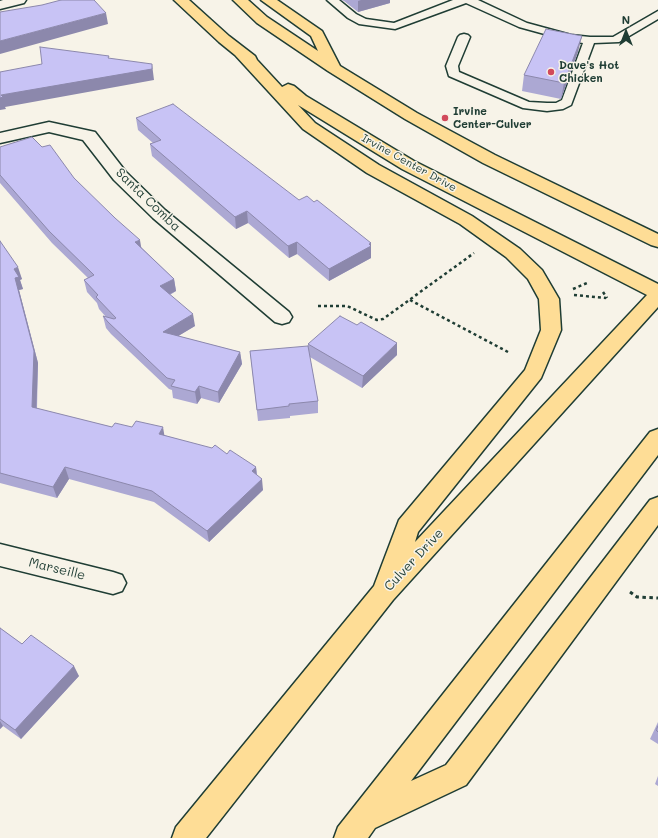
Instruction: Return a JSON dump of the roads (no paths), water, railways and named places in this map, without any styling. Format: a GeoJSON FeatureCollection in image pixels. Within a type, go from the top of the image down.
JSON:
{"type":"FeatureCollection","features":[{"type":"Feature","properties":{"kind":"main road","name":"Irvine Center Drive"},"geometry":{"type":"LineString","coordinates":[[181,0],[224,39],[300,99],[408,165],[658,292]]}},
{"type":"Feature","properties":{"kind":"main road"},"geometry":{"type":"LineString","coordinates":[[240,0],[262,20],[333,68],[411,116],[468,148],[545,187],[658,241]]}},
{"type":"Feature","properties":{"kind":"main road"},"geometry":{"type":"LineString","coordinates":[[268,0],[317,34],[333,68]]}},
{"type":"Feature","properties":{"kind":"main road"},"geometry":{"type":"LineString","coordinates":[[239,50],[309,126],[373,169],[466,220],[513,253],[535,275],[549,299],[551,330],[534,373],[408,527],[384,592]]}},
{"type":"Feature","properties":{"kind":"main road","name":"Culver Drive"},"geometry":{"type":"LineString","coordinates":[[187,838],[384,592],[658,295]]}},
{"type":"Feature","properties":{"kind":"main road"},"geometry":{"type":"LineString","coordinates":[[357,828],[658,438]]}},
{"type":"Feature","properties":{"kind":"main road"},"geometry":{"type":"LineString","coordinates":[[357,828],[456,775],[658,507]]}},
{"type":"Feature","properties":{"kind":"street"},"geometry":{"type":"LineString","coordinates":[[0,5],[18,0]]}},
{"type":"Feature","properties":{"kind":"street","name":"Santa Comba"},"geometry":{"type":"LineString","coordinates":[[0,138],[49,127],[89,136],[120,176],[159,214],[282,317]]}},
{"type":"Feature","properties":{"kind":"street","name":"Marseille"},"geometry":{"type":"LineString","coordinates":[[0,555],[113,583]]}},
{"type":"Feature","properties":{"kind":"lane"},"geometry":{"type":"LineString","coordinates":[[332,0],[352,16],[363,22],[395,26],[463,0]]}},
{"type":"Feature","properties":{"kind":"lane"},"geometry":{"type":"LineString","coordinates":[[469,0],[523,25],[570,38],[590,40],[615,40],[658,14]]}},
{"type":"Feature","properties":{"kind":"lane"},"geometry":{"type":"LineString","coordinates":[[464,37],[452,66],[453,73],[527,105],[547,107],[559,106],[567,102],[590,40]]}},
{"type":"Feature","properties":{"kind":"place","name":"Dave's Hot Chicken"},"geometry":{"type":"Point","coordinates":[551,72]}},
{"type":"Feature","properties":{"kind":"place","name":"Irvine Center-Culver"},"geometry":{"type":"Point","coordinates":[445,118]}}]}
